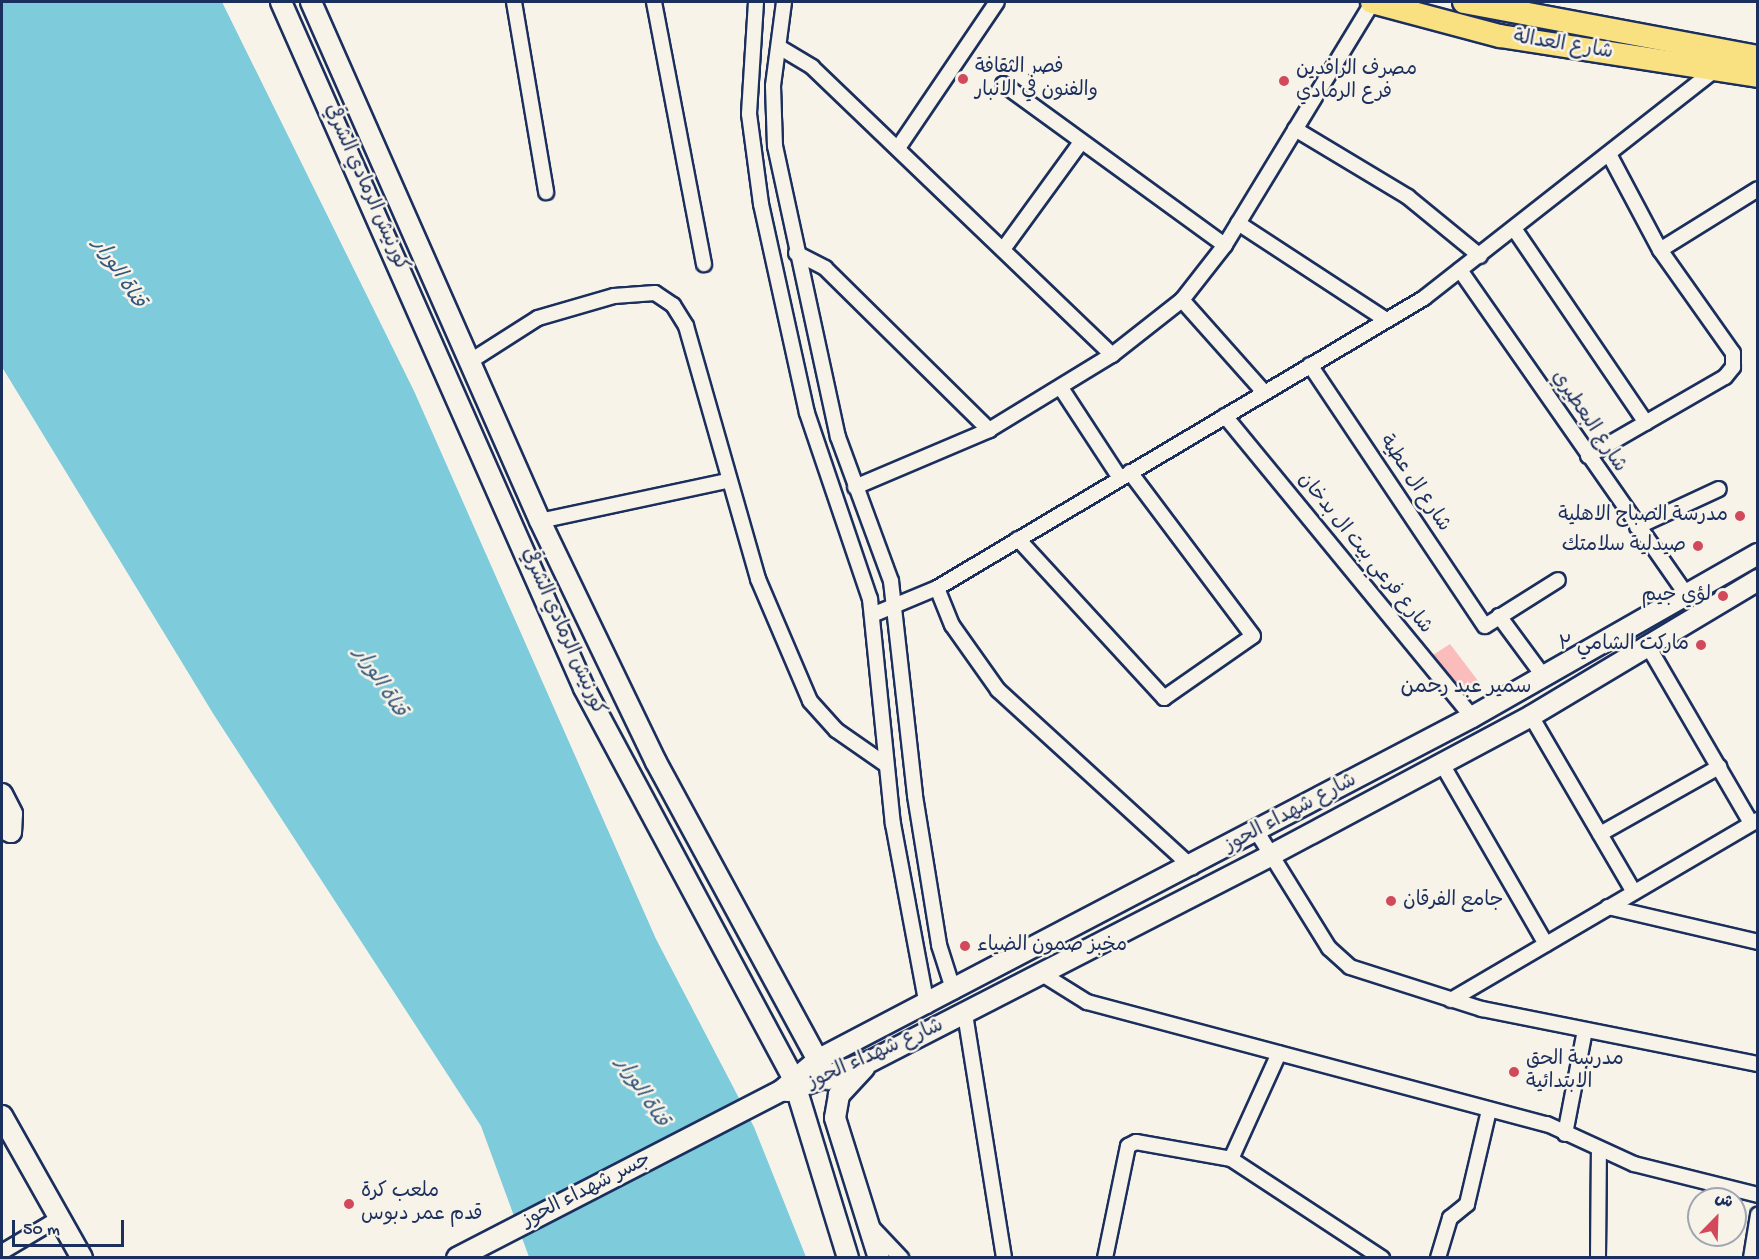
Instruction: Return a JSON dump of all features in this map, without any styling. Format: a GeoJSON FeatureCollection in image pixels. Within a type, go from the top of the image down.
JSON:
{"type":"FeatureCollection","features":[{"type":"Feature","properties":{"kind":"main road","name":"كورنيش الرمادي الشرقي"},"geometry":{"type":"LineString","coordinates":[[281,2],[396,254],[584,688],[791,1086],[848,1257]]}},
{"type":"Feature","properties":{"kind":"main road","name":"كورنيش الرمادي الشرقي"},"geometry":{"type":"LineString","coordinates":[[311,2],[540,521],[656,762],[798,1019],[828,1079]]}},
{"type":"Feature","properties":{"kind":"main road","name":"شارع العدالة"},"geometry":{"type":"LineString","coordinates":[[1373,2],[1500,36],[1715,70],[1756,61]]}},
{"type":"Feature","properties":{"kind":"main road","name":"شارع العدالة"},"geometry":{"type":"LineString","coordinates":[[1464,2],[1756,61]]}},
{"type":"Feature","properties":{"kind":"main road"},"geometry":{"type":"LineString","coordinates":[[396,254],[420,246]]}},
{"type":"Feature","properties":{"kind":"main road","name":"شارع شهداء الحوز"},"geometry":{"type":"LineString","coordinates":[[791,1086],[819,1059],[954,992],[1472,717],[1758,554]]}},
{"type":"Feature","properties":{"kind":"main road","name":"شارع شهداء الحوز"},"geometry":{"type":"LineString","coordinates":[[791,1086],[828,1079],[871,1061],[1271,855],[1531,716],[1758,580]]}},
{"type":"Feature","properties":{"kind":"main road"},"geometry":{"type":"LineString","coordinates":[[1695,590],[1715,605]]}},
{"type":"Feature","properties":{"kind":"main road"},"geometry":{"type":"LineString","coordinates":[[2,794],[12,814],[11,832],[2,828]]}},
{"type":"Feature","properties":{"kind":"main road"},"geometry":{"type":"LineString","coordinates":[[798,1019],[830,1040],[859,1038]]}},
{"type":"Feature","properties":{"kind":"main road"},"geometry":{"type":"LineString","coordinates":[[871,1061],[843,1090],[835,1107],[853,1179],[879,1257]]}},
{"type":"Feature","properties":{"kind":"main road","name":"جسر شهداء الحوز"},"geometry":{"type":"LineString","coordinates":[[457,1257],[791,1086]]}},
{"type":"Feature","properties":{"kind":"main road"},"geometry":{"type":"LineString","coordinates":[[2,1116],[82,1257]]}},
{"type":"Feature","properties":{"kind":"main road"},"geometry":{"type":"LineString","coordinates":[[826,1189],[853,1179]]}},
{"type":"Feature","properties":{"kind":"street"},"geometry":{"type":"LineString","coordinates":[[514,2],[546,192]]}},
{"type":"Feature","properties":{"kind":"street"},"geometry":{"type":"LineString","coordinates":[[654,2],[704,264]]}},
{"type":"Feature","properties":{"kind":"street"},"geometry":{"type":"LineString","coordinates":[[756,2],[749,114],[766,226],[807,413],[861,561],[872,615],[885,764],[927,1006]]}},
{"type":"Feature","properties":{"kind":"street"},"geometry":{"type":"LineString","coordinates":[[784,2],[773,126],[796,253],[830,408],[855,487],[887,568],[895,608],[915,796],[939,945],[954,992]]}},
{"type":"Feature","properties":{"kind":"street"},"geometry":{"type":"LineString","coordinates":[[898,148],[997,2]]}},
{"type":"Feature","properties":{"kind":"street"},"geometry":{"type":"LineString","coordinates":[[855,487],[989,430],[1112,355],[1182,300],[1226,244],[1373,2]]}},
{"type":"Feature","properties":{"kind":"street"},"geometry":{"type":"LineString","coordinates":[[779,47],[812,67],[1004,248],[1112,355]]}},
{"type":"Feature","properties":{"kind":"street"},"geometry":{"type":"LineString","coordinates":[[872,615],[895,608],[937,588],[1386,320],[1515,230],[1715,70]]}},
{"type":"Feature","properties":{"kind":"street"},"geometry":{"type":"LineString","coordinates":[[1003,84],[1226,244]]}},
{"type":"Feature","properties":{"kind":"street"},"geometry":{"type":"LineString","coordinates":[[1295,129],[1408,197],[1480,256]]}},
{"type":"Feature","properties":{"kind":"street"},"geometry":{"type":"LineString","coordinates":[[1004,248],[1081,142]]}},
{"type":"Feature","properties":{"kind":"street"},"geometry":{"type":"LineString","coordinates":[[1588,456],[1725,377],[1733,367],[1734,353],[1660,250],[1610,156]]}},
{"type":"Feature","properties":{"kind":"street"},"geometry":{"type":"LineString","coordinates":[[1660,250],[1758,189]]}},
{"type":"Feature","properties":{"kind":"street"},"geometry":{"type":"LineString","coordinates":[[1238,223],[1386,320]]}},
{"type":"Feature","properties":{"kind":"street"},"geometry":{"type":"LineString","coordinates":[[1515,230],[1646,423]]}},
{"type":"Feature","properties":{"kind":"street"},"geometry":{"type":"LineString","coordinates":[[796,253],[825,268],[989,430]]}},
{"type":"Feature","properties":{"kind":"street","name":"شارع البعطيري"},"geometry":{"type":"LineString","coordinates":[[1460,270],[1637,527],[1695,590]]}},
{"type":"Feature","properties":{"kind":"street"},"geometry":{"type":"LineString","coordinates":[[470,362],[538,318],[615,296],[656,293],[673,305],[686,326],[727,481],[758,579],[810,701],[836,730],[885,764]]}},
{"type":"Feature","properties":{"kind":"street"},"geometry":{"type":"LineString","coordinates":[[1182,300],[1264,392]]}},
{"type":"Feature","properties":{"kind":"street","name":"شارع ال عطية"},"geometry":{"type":"LineString","coordinates":[[1310,365],[1485,626],[1499,616]]}},
{"type":"Feature","properties":{"kind":"street"},"geometry":{"type":"LineString","coordinates":[[1018,539],[1164,698],[1253,636],[1125,475],[1061,388]]}},
{"type":"Feature","properties":{"kind":"street","name":"شارع فرعي بيت ال بدخان"},"geometry":{"type":"LineString","coordinates":[[1225,416],[1472,717]]}},
{"type":"Feature","properties":{"kind":"street"},"geometry":{"type":"LineString","coordinates":[[540,521],[727,481]]}},
{"type":"Feature","properties":{"kind":"street"},"geometry":{"type":"LineString","coordinates":[[1637,527],[1719,489]]}},
{"type":"Feature","properties":{"kind":"street"},"geometry":{"type":"LineString","coordinates":[[1544,677],[1499,616],[1558,580]]}},
{"type":"Feature","properties":{"kind":"street"},"geometry":{"type":"LineString","coordinates":[[937,588],[952,625],[998,690],[1192,867]]}},
{"type":"Feature","properties":{"kind":"street"},"geometry":{"type":"LineString","coordinates":[[1451,1000],[1754,821],[1719,767],[1648,646]]}},
{"type":"Feature","properties":{"kind":"street"},"geometry":{"type":"LineString","coordinates":[[1531,716],[1634,892]]}},
{"type":"Feature","properties":{"kind":"street"},"geometry":{"type":"LineString","coordinates":[[1442,764],[1546,944]]}},
{"type":"Feature","properties":{"kind":"street"},"geometry":{"type":"LineString","coordinates":[[1600,834],[1719,767]]}},
{"type":"Feature","properties":{"kind":"street"},"geometry":{"type":"LineString","coordinates":[[1257,832],[1329,948],[1350,967],[1451,1000],[1585,1030],[1758,1064]]}},
{"type":"Feature","properties":{"kind":"street"},"geometry":{"type":"LineString","coordinates":[[1608,908],[1758,942]]}},
{"type":"Feature","properties":{"kind":"street"},"geometry":{"type":"LineString","coordinates":[[1042,974],[1088,1002],[1547,1124],[1599,1151],[1758,1196]]}},
{"type":"Feature","properties":{"kind":"street"},"geometry":{"type":"LineString","coordinates":[[965,1014],[1004,1257]]}},
{"type":"Feature","properties":{"kind":"street"},"geometry":{"type":"LineString","coordinates":[[1565,1134],[1585,1030]]}},
{"type":"Feature","properties":{"kind":"street"},"geometry":{"type":"LineString","coordinates":[[1231,1159],[1279,1053]]}},
{"type":"Feature","properties":{"kind":"street"},"geometry":{"type":"LineString","coordinates":[[1438,1257],[1450,1218],[1467,1204],[1489,1110]]}},
{"type":"Feature","properties":{"kind":"street"},"geometry":{"type":"LineString","coordinates":[[1105,1257],[1128,1146],[1136,1142],[1231,1159],[1382,1257]]}},
{"type":"Feature","properties":{"kind":"street"},"geometry":{"type":"LineString","coordinates":[[1598,1257],[1599,1151]]}},
{"type":"Feature","properties":{"kind":"street"},"geometry":{"type":"LineString","coordinates":[[1751,1257],[1758,1215]]}},
{"type":"Feature","properties":{"kind":"street"},"geometry":{"type":"LineString","coordinates":[[2,1252],[61,1217]]}},
{"type":"Feature","properties":{"kind":"street"},"geometry":{"type":"LineString","coordinates":[[867,1222],[901,1257]]}},
{"type":"Feature","properties":{"kind":"water","name":"قناة الورار"},"geometry":{"type":"Polygon","coordinates":[[[2,2],[222,2],[414,391],[656,939],[754,1127],[806,1257],[529,1257],[481,1126],[214,715],[2,367],[2,2]]]}},
{"type":"Feature","properties":{"kind":"building","name":"سمير عبد رحمن"},"geometry":{"type":"Polygon","coordinates":[[[1450,644],[1482,686],[1467,696],[1433,655],[1450,644]]]}},
{"type":"Feature","properties":{"kind":"place","name":"فصر الثقافة والفنون في الانبار"},"geometry":{"type":"Point","coordinates":[963,79]}},
{"type":"Feature","properties":{"kind":"place","name":"مصرف الرافدين فرع الرمادي"},"geometry":{"type":"Point","coordinates":[1284,81]}},
{"type":"Feature","properties":{"kind":"place","name":"مدرسة الصباح الاهلية"},"geometry":{"type":"Point","coordinates":[1740,516]}},
{"type":"Feature","properties":{"kind":"place","name":"صيدلية سلامتك"},"geometry":{"type":"Point","coordinates":[1698,546]}},
{"type":"Feature","properties":{"kind":"place","name":"لؤي جيم"},"geometry":{"type":"Point","coordinates":[1723,596]}},
{"type":"Feature","properties":{"kind":"place","name":"ماركت الشامي ٣"},"geometry":{"type":"Point","coordinates":[1701,645]}},
{"type":"Feature","properties":{"kind":"place","name":"جامع الفرقان"},"geometry":{"type":"Point","coordinates":[1391,901]}},
{"type":"Feature","properties":{"kind":"place","name":"مخبز صمون الضياء"},"geometry":{"type":"Point","coordinates":[965,946]}},
{"type":"Feature","properties":{"kind":"place","name":"مدرسة الحق الابتدائية"},"geometry":{"type":"Point","coordinates":[1514,1072]}},
{"type":"Feature","properties":{"kind":"place","name":"ملعب كرة قدم عمر دبوس"},"geometry":{"type":"Point","coordinates":[349,1204]}},
{"type":"Feature","properties":{"kind":"district","name":"سمير عبد رحمن"},"geometry":{"type":"Point","coordinates":[1466,689]}}]}
